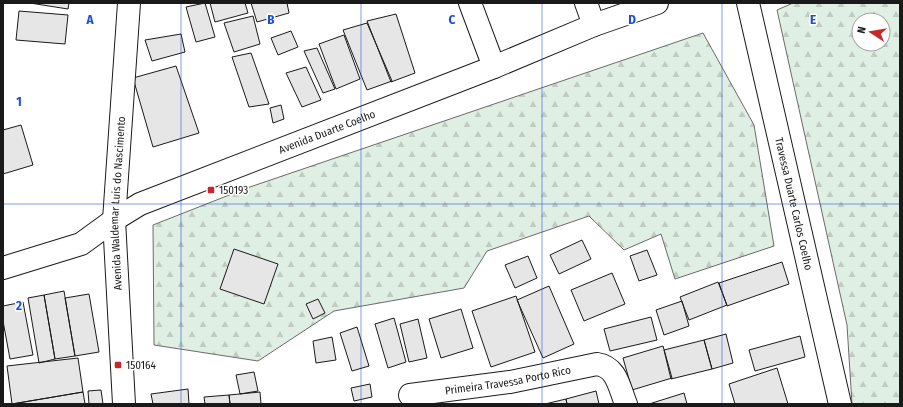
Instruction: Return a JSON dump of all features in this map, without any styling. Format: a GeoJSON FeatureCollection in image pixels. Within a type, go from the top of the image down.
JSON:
{"type":"FeatureCollection","features":[{"type":"Feature","properties":{"kind":"main road","name":"Avenida Waldemar Luis do Nascimento"},"geometry":{"type":"LineString","coordinates":[[124,404],[114,220],[129,3]]}},
{"type":"Feature","properties":{"kind":"main road"},"geometry":{"type":"LineString","coordinates":[[470,3],[494,67]]}},
{"type":"Feature","properties":{"kind":"main road"},"geometry":{"type":"LineString","coordinates":[[586,3],[594,25]]}},
{"type":"Feature","properties":{"kind":"main road","name":"Avenida Duarte Coelho"},"geometry":{"type":"LineString","coordinates":[[3,268],[81,244],[114,220],[140,204],[494,67],[594,25],[657,3]]}},
{"type":"Feature","properties":{"kind":"main road","name":"Travessa Duarte Carlos Coelho"},"geometry":{"type":"LineString","coordinates":[[748,3],[840,404]]}},
{"type":"Feature","properties":{"kind":"main road","name":"Primeira Travessa Porto Rico"},"geometry":{"type":"LineString","coordinates":[[410,395],[510,382],[597,364],[606,366],[614,372],[626,404]]}},
{"type":"Feature","properties":{"kind":"green space"},"geometry":{"type":"Polygon","coordinates":[[[793,3],[900,3],[900,404],[852,404],[847,325],[777,10],[793,3]]]}},
{"type":"Feature","properties":{"kind":"green space"},"geometry":{"type":"Polygon","coordinates":[[[703,33],[754,125],[774,246],[675,279],[661,234],[624,250],[589,216],[487,251],[464,288],[334,311],[258,361],[154,345],[153,225],[247,188],[703,33]]]}},
{"type":"Feature","properties":{"kind":"building"},"geometry":{"type":"Polygon","coordinates":[[[30,3],[69,3],[68,9],[30,3]]]}},
{"type":"Feature","properties":{"kind":"building"},"geometry":{"type":"Polygon","coordinates":[[[205,3],[215,37],[196,42],[186,7],[205,3]]]}},
{"type":"Feature","properties":{"kind":"building"},"geometry":{"type":"Polygon","coordinates":[[[210,3],[245,3],[248,13],[215,22],[210,3]]]}},
{"type":"Feature","properties":{"kind":"building"},"geometry":{"type":"Polygon","coordinates":[[[251,3],[287,3],[289,13],[257,22],[251,3]]]}},
{"type":"Feature","properties":{"kind":"building"},"geometry":{"type":"Polygon","coordinates":[[[19,11],[68,15],[65,44],[16,40],[19,11]]]}},
{"type":"Feature","properties":{"kind":"building"},"geometry":{"type":"Polygon","coordinates":[[[396,14],[415,73],[391,82],[367,21],[396,14]]]}},
{"type":"Feature","properties":{"kind":"building"},"geometry":{"type":"Polygon","coordinates":[[[253,16],[260,44],[234,52],[224,23],[253,16]]]}},
{"type":"Feature","properties":{"kind":"building"},"geometry":{"type":"Polygon","coordinates":[[[367,23],[392,81],[367,90],[343,30],[367,23]]]}},
{"type":"Feature","properties":{"kind":"building"},"geometry":{"type":"Polygon","coordinates":[[[291,31],[298,47],[278,55],[271,38],[291,31]]]}},
{"type":"Feature","properties":{"kind":"building"},"geometry":{"type":"Polygon","coordinates":[[[181,34],[185,52],[152,61],[145,40],[181,34]]]}},
{"type":"Feature","properties":{"kind":"building"},"geometry":{"type":"Polygon","coordinates":[[[344,35],[360,79],[336,89],[319,44],[344,35]]]}},
{"type":"Feature","properties":{"kind":"building"},"geometry":{"type":"Polygon","coordinates":[[[317,48],[335,89],[323,93],[304,51],[317,48]]]}},
{"type":"Feature","properties":{"kind":"building"},"geometry":{"type":"Polygon","coordinates":[[[251,53],[269,104],[249,107],[232,57],[251,53]]]}},
{"type":"Feature","properties":{"kind":"building"},"geometry":{"type":"Polygon","coordinates":[[[176,66],[199,133],[153,147],[133,78],[176,66]]]}},
{"type":"Feature","properties":{"kind":"building"},"geometry":{"type":"Polygon","coordinates":[[[306,67],[321,100],[302,107],[286,73],[306,67]]]}},
{"type":"Feature","properties":{"kind":"building"},"geometry":{"type":"Polygon","coordinates":[[[281,105],[284,119],[273,123],[270,108],[281,105]]]}},
{"type":"Feature","properties":{"kind":"building"},"geometry":{"type":"Polygon","coordinates":[[[21,125],[33,165],[3,174],[3,130],[21,125]]]}},
{"type":"Feature","properties":{"kind":"building"},"geometry":{"type":"Polygon","coordinates":[[[582,240],[591,259],[559,274],[550,255],[582,240]]]}},
{"type":"Feature","properties":{"kind":"building"},"geometry":{"type":"Polygon","coordinates":[[[234,249],[278,264],[264,304],[220,289],[234,249]]]}},
{"type":"Feature","properties":{"kind":"building"},"geometry":{"type":"Polygon","coordinates":[[[647,250],[657,275],[639,281],[630,256],[647,250]]]}},
{"type":"Feature","properties":{"kind":"building"},"geometry":{"type":"Polygon","coordinates":[[[528,256],[537,278],[515,288],[505,265],[528,256]]]}},
{"type":"Feature","properties":{"kind":"building"},"geometry":{"type":"Polygon","coordinates":[[[782,262],[789,284],[727,306],[719,283],[782,262]]]}},
{"type":"Feature","properties":{"kind":"building"},"geometry":{"type":"Polygon","coordinates":[[[612,273],[625,304],[584,321],[571,290],[612,273]]]}},
{"type":"Feature","properties":{"kind":"building"},"geometry":{"type":"Polygon","coordinates":[[[718,282],[727,305],[689,320],[680,297],[718,282]]]}},
{"type":"Feature","properties":{"kind":"building"},"geometry":{"type":"Polygon","coordinates":[[[549,286],[574,344],[543,358],[517,300],[549,286]]]}},
{"type":"Feature","properties":{"kind":"building"},"geometry":{"type":"Polygon","coordinates":[[[64,291],[75,356],[55,359],[44,295],[64,291]]]}},
{"type":"Feature","properties":{"kind":"building"},"geometry":{"type":"Polygon","coordinates":[[[89,294],[99,352],[75,356],[65,298],[89,294]]]}},
{"type":"Feature","properties":{"kind":"building"},"geometry":{"type":"Polygon","coordinates":[[[44,295],[55,359],[39,363],[28,298],[44,295]]]}},
{"type":"Feature","properties":{"kind":"building"},"geometry":{"type":"Polygon","coordinates":[[[516,296],[535,352],[491,367],[472,311],[516,296]]]}},
{"type":"Feature","properties":{"kind":"building"},"geometry":{"type":"Polygon","coordinates":[[[318,299],[325,313],[313,319],[306,304],[318,299]]]}},
{"type":"Feature","properties":{"kind":"building"},"geometry":{"type":"Polygon","coordinates":[[[682,301],[689,326],[664,335],[656,310],[682,301]]]}},
{"type":"Feature","properties":{"kind":"building"},"geometry":{"type":"Polygon","coordinates":[[[23,302],[33,355],[10,359],[3,321],[3,306],[23,302]]]}},
{"type":"Feature","properties":{"kind":"building"},"geometry":{"type":"Polygon","coordinates":[[[461,309],[473,348],[441,358],[429,319],[461,309]]]}},
{"type":"Feature","properties":{"kind":"building"},"geometry":{"type":"Polygon","coordinates":[[[651,317],[657,340],[610,351],[604,329],[651,317]]]}},
{"type":"Feature","properties":{"kind":"building"},"geometry":{"type":"Polygon","coordinates":[[[394,318],[406,362],[388,368],[375,324],[394,318]]]}},
{"type":"Feature","properties":{"kind":"building"},"geometry":{"type":"Polygon","coordinates":[[[418,319],[427,358],[409,362],[400,324],[418,319]]]}},
{"type":"Feature","properties":{"kind":"building"},"geometry":{"type":"Polygon","coordinates":[[[357,327],[369,366],[352,371],[340,333],[357,327]]]}},
{"type":"Feature","properties":{"kind":"building"},"geometry":{"type":"Polygon","coordinates":[[[726,334],[733,363],[712,369],[704,340],[726,334]]]}},
{"type":"Feature","properties":{"kind":"building"},"geometry":{"type":"Polygon","coordinates":[[[800,336],[805,357],[755,371],[749,350],[800,336]]]}},
{"type":"Feature","properties":{"kind":"building"},"geometry":{"type":"Polygon","coordinates":[[[332,337],[336,360],[316,363],[313,341],[332,337]]]}},
{"type":"Feature","properties":{"kind":"building"},"geometry":{"type":"Polygon","coordinates":[[[704,340],[712,369],[671,379],[664,350],[704,340]]]}},
{"type":"Feature","properties":{"kind":"building"},"geometry":{"type":"Polygon","coordinates":[[[663,346],[672,378],[632,390],[623,358],[663,346]]]}},
{"type":"Feature","properties":{"kind":"building"},"geometry":{"type":"Polygon","coordinates":[[[78,358],[83,392],[12,404],[7,366],[78,358]]]}},
{"type":"Feature","properties":{"kind":"building"},"geometry":{"type":"Polygon","coordinates":[[[777,368],[788,404],[735,404],[729,384],[777,368]]]}},
{"type":"Feature","properties":{"kind":"building"},"geometry":{"type":"Polygon","coordinates":[[[254,372],[258,391],[240,394],[236,375],[254,372]]]}},
{"type":"Feature","properties":{"kind":"building"},"geometry":{"type":"Polygon","coordinates":[[[370,384],[372,397],[354,401],[351,388],[370,384]]]}},
{"type":"Feature","properties":{"kind":"building"},"geometry":{"type":"Polygon","coordinates":[[[188,389],[189,404],[153,404],[151,394],[188,389]]]}},
{"type":"Feature","properties":{"kind":"building"},"geometry":{"type":"Polygon","coordinates":[[[101,390],[103,404],[89,404],[88,391],[101,390]]]}},
{"type":"Feature","properties":{"kind":"building"},"geometry":{"type":"Polygon","coordinates":[[[596,391],[599,404],[567,404],[566,399],[596,391]]]}},
{"type":"Feature","properties":{"kind":"building"},"geometry":{"type":"Polygon","coordinates":[[[83,392],[85,404],[12,404],[83,392]]]}},
{"type":"Feature","properties":{"kind":"building"},"geometry":{"type":"Polygon","coordinates":[[[260,392],[261,404],[230,404],[229,395],[260,392]]]}},
{"type":"Feature","properties":{"kind":"building"},"geometry":{"type":"Polygon","coordinates":[[[684,393],[687,404],[649,404],[684,393]]]}},
{"type":"Feature","properties":{"kind":"building"},"geometry":{"type":"Polygon","coordinates":[[[229,395],[230,404],[205,404],[204,397],[229,395]]]}},
{"type":"Feature","properties":{"kind":"building"},"geometry":{"type":"Polygon","coordinates":[[[566,399],[567,404],[545,404],[566,399]]]}},
{"type":"Feature","properties":{"kind":"place","name":"150193"},"geometry":{"type":"Point","coordinates":[211,190]}},
{"type":"Feature","properties":{"kind":"place","name":"150164"},"geometry":{"type":"Point","coordinates":[118,365]}}]}
